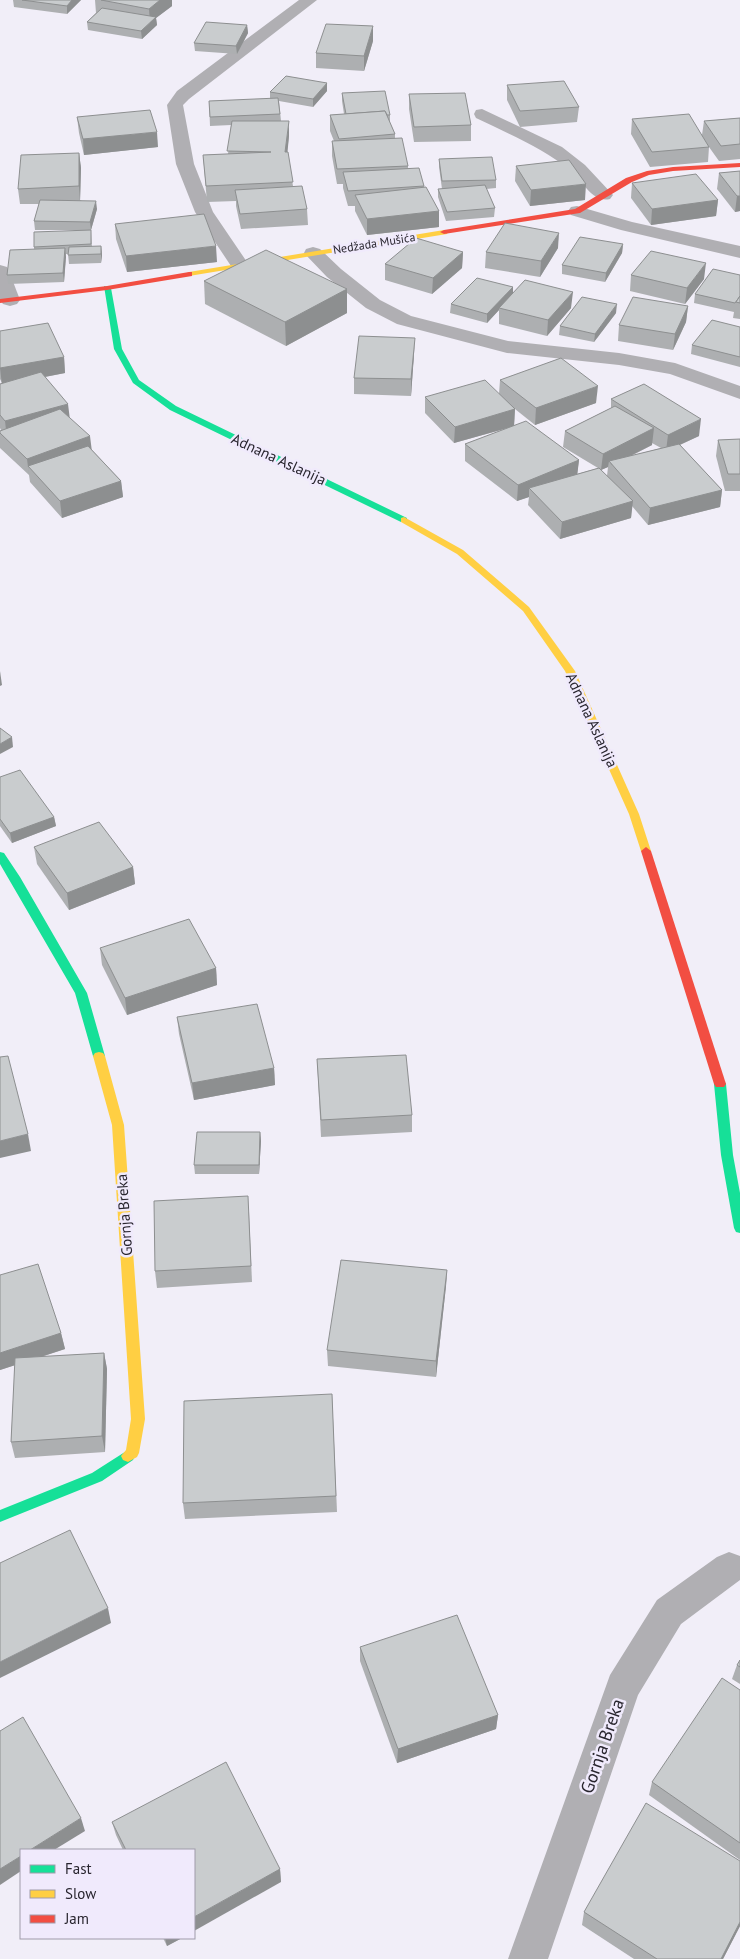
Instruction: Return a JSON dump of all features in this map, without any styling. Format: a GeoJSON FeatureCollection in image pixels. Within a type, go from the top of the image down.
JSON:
{"type":"FeatureCollection","features":[{"type":"Feature","properties":{"kind":"street"},"geometry":{"type":"LineString","coordinates":[[240,265],[204,212],[185,164],[175,105],[183,95],[309,0]]}},
{"type":"Feature","properties":{"kind":"street"},"geometry":{"type":"LineString","coordinates":[[482,114],[556,151],[579,169],[604,195]]}},
{"type":"Feature","properties":{"kind":"street","name":"Nedžada Mušića"},"geometry":{"type":"LineString","coordinates":[[5,301],[107,288],[578,211],[638,176],[673,169],[740,165]]}},
{"type":"Feature","properties":{"kind":"street"},"geometry":{"type":"LineString","coordinates":[[578,211],[627,226],[740,252]]}},
{"type":"Feature","properties":{"kind":"street"},"geometry":{"type":"LineString","coordinates":[[313,253],[334,273],[373,304],[404,320],[507,347],[619,359],[675,369],[740,393]]}},
{"type":"Feature","properties":{"kind":"street"},"geometry":{"type":"LineString","coordinates":[[0,271],[5,301]]}},
{"type":"Feature","properties":{"kind":"street","name":"Adnana Aslanija"},"geometry":{"type":"LineString","coordinates":[[107,288],[118,348],[136,381],[173,408],[391,512],[460,552],[526,609],[570,671],[634,814],[720,1086],[728,1155],[740,1228]]}},
{"type":"Feature","properties":{"kind":"street","name":"Gornja Breka"},"geometry":{"type":"LineString","coordinates":[[0,856],[16,880],[81,993],[118,1125],[138,1419],[132,1453],[97,1477],[0,1516]]}},
{"type":"Feature","properties":{"kind":"street","name":"Gornja Breka"},"geometry":{"type":"LineString","coordinates":[[528,1959],[623,1687],[670,1612],[729,1568]]}},
{"type":"Feature","properties":{"kind":"building"},"geometry":{"type":"Polygon","coordinates":[[[22,0],[72,0],[67,6],[22,0]]]}},
{"type":"Feature","properties":{"kind":"building"},"geometry":{"type":"Polygon","coordinates":[[[101,0],[160,0],[149,9],[101,0]]]}},
{"type":"Feature","properties":{"kind":"building"},"geometry":{"type":"Polygon","coordinates":[[[102,8],[156,17],[141,31],[87,22],[102,8]]]}},
{"type":"Feature","properties":{"kind":"building"},"geometry":{"type":"Polygon","coordinates":[[[206,22],[247,25],[236,46],[194,43],[206,22]]]}},
{"type":"Feature","properties":{"kind":"building"},"geometry":{"type":"Polygon","coordinates":[[[326,24],[373,26],[364,56],[316,53],[326,24]]]}},
{"type":"Feature","properties":{"kind":"building"},"geometry":{"type":"Polygon","coordinates":[[[286,76],[327,83],[313,99],[270,92],[286,76]]]}},
{"type":"Feature","properties":{"kind":"building"},"geometry":{"type":"Polygon","coordinates":[[[564,81],[579,107],[520,111],[507,85],[564,81]]]}},
{"type":"Feature","properties":{"kind":"building"},"geometry":{"type":"Polygon","coordinates":[[[385,91],[390,115],[387,115],[385,111],[346,114],[342,93],[385,91]]]}},
{"type":"Feature","properties":{"kind":"building"},"geometry":{"type":"Polygon","coordinates":[[[465,93],[471,125],[414,127],[409,94],[465,93]]]}},
{"type":"Feature","properties":{"kind":"building"},"geometry":{"type":"Polygon","coordinates":[[[278,98],[280,114],[210,117],[209,101],[278,98]]]}},
{"type":"Feature","properties":{"kind":"building"},"geometry":{"type":"Polygon","coordinates":[[[150,110],[157,132],[83,139],[77,117],[150,110]]]}},
{"type":"Feature","properties":{"kind":"building"},"geometry":{"type":"Polygon","coordinates":[[[385,111],[395,134],[339,139],[330,115],[385,111]]]}},
{"type":"Feature","properties":{"kind":"building"},"geometry":{"type":"Polygon","coordinates":[[[689,114],[709,147],[652,152],[632,119],[689,114]]]}},
{"type":"Feature","properties":{"kind":"building"},"geometry":{"type":"Polygon","coordinates":[[[740,118],[740,144],[721,146],[704,121],[740,118]]]}},
{"type":"Feature","properties":{"kind":"building"},"geometry":{"type":"Polygon","coordinates":[[[232,121],[289,121],[285,152],[288,152],[293,182],[206,186],[203,155],[271,152],[227,151],[232,121]]]}},
{"type":"Feature","properties":{"kind":"building"},"geometry":{"type":"Polygon","coordinates":[[[402,138],[408,166],[337,169],[332,141],[402,138]]]}},
{"type":"Feature","properties":{"kind":"building"},"geometry":{"type":"Polygon","coordinates":[[[79,153],[79,186],[18,189],[21,155],[79,153]]]}},
{"type":"Feature","properties":{"kind":"building"},"geometry":{"type":"Polygon","coordinates":[[[492,157],[496,180],[442,181],[439,159],[492,157]]]}},
{"type":"Feature","properties":{"kind":"building"},"geometry":{"type":"Polygon","coordinates":[[[569,160],[586,184],[531,190],[516,166],[569,160]]]}},
{"type":"Feature","properties":{"kind":"building"},"geometry":{"type":"Polygon","coordinates":[[[419,168],[424,186],[348,191],[343,172],[419,168]]]}},
{"type":"Feature","properties":{"kind":"building"},"geometry":{"type":"Polygon","coordinates":[[[740,171],[740,196],[737,196],[719,173],[740,171]]]}},
{"type":"Feature","properties":{"kind":"building"},"geometry":{"type":"Polygon","coordinates":[[[696,174],[718,200],[652,209],[632,183],[696,174]]]}},
{"type":"Feature","properties":{"kind":"building"},"geometry":{"type":"Polygon","coordinates":[[[485,185],[495,208],[447,212],[438,189],[485,185]]]}},
{"type":"Feature","properties":{"kind":"building"},"geometry":{"type":"Polygon","coordinates":[[[302,186],[307,209],[240,214],[235,190],[302,186]]]}},
{"type":"Feature","properties":{"kind":"building"},"geometry":{"type":"Polygon","coordinates":[[[426,187],[439,211],[367,219],[355,195],[426,187]]]}},
{"type":"Feature","properties":{"kind":"building"},"geometry":{"type":"Polygon","coordinates":[[[40,200],[96,201],[90,222],[34,221],[40,200]]]}},
{"type":"Feature","properties":{"kind":"building"},"geometry":{"type":"Polygon","coordinates":[[[204,214],[216,246],[126,256],[115,224],[204,214]]]}},
{"type":"Feature","properties":{"kind":"building"},"geometry":{"type":"Polygon","coordinates":[[[505,223],[559,233],[541,261],[486,252],[505,223]]]}},
{"type":"Feature","properties":{"kind":"building"},"geometry":{"type":"Polygon","coordinates":[[[91,230],[91,244],[34,247],[34,232],[91,230]]]}},
{"type":"Feature","properties":{"kind":"building"},"geometry":{"type":"Polygon","coordinates":[[[580,237],[623,244],[606,273],[562,265],[580,237]]]}},
{"type":"Feature","properties":{"kind":"building"},"geometry":{"type":"Polygon","coordinates":[[[416,238],[463,252],[433,278],[385,264],[416,238]]]}},
{"type":"Feature","properties":{"kind":"building"},"geometry":{"type":"Polygon","coordinates":[[[101,246],[101,254],[68,255],[69,247],[101,246]]]}},
{"type":"Feature","properties":{"kind":"building"},"geometry":{"type":"Polygon","coordinates":[[[65,248],[63,273],[7,275],[10,250],[65,248]]]}},
{"type":"Feature","properties":{"kind":"building"},"geometry":{"type":"Polygon","coordinates":[[[266,250],[347,289],[285,322],[204,281],[266,250]]]}},
{"type":"Feature","properties":{"kind":"building"},"geometry":{"type":"Polygon","coordinates":[[[651,251],[706,263],[687,288],[631,275],[651,251]]]}},
{"type":"Feature","properties":{"kind":"building"},"geometry":{"type":"Polygon","coordinates":[[[713,269],[740,275],[740,296],[735,303],[695,294],[713,269]]]}},
{"type":"Feature","properties":{"kind":"building"},"geometry":{"type":"Polygon","coordinates":[[[477,278],[513,287],[487,314],[451,304],[477,278]]]}},
{"type":"Feature","properties":{"kind":"building"},"geometry":{"type":"Polygon","coordinates":[[[525,280],[573,292],[548,320],[499,308],[525,280]]]}},
{"type":"Feature","properties":{"kind":"building"},"geometry":{"type":"Polygon","coordinates":[[[582,297],[617,304],[595,334],[560,326],[582,297]]]}},
{"type":"Feature","properties":{"kind":"building"},"geometry":{"type":"Polygon","coordinates":[[[633,297],[688,306],[675,334],[619,325],[633,297]]]}},
{"type":"Feature","properties":{"kind":"building"},"geometry":{"type":"Polygon","coordinates":[[[712,320],[740,327],[740,357],[692,345],[712,320]]]}},
{"type":"Feature","properties":{"kind":"building"},"geometry":{"type":"Polygon","coordinates":[[[48,323],[64,357],[0,368],[0,331],[48,323]]]}},
{"type":"Feature","properties":{"kind":"building"},"geometry":{"type":"Polygon","coordinates":[[[359,336],[415,338],[411,379],[354,378],[359,336]]]}},
{"type":"Feature","properties":{"kind":"building"},"geometry":{"type":"Polygon","coordinates":[[[561,358],[598,386],[536,408],[500,380],[561,358]]]}},
{"type":"Feature","properties":{"kind":"building"},"geometry":{"type":"Polygon","coordinates":[[[41,372],[68,404],[5,421],[0,415],[0,384],[41,372]]]}},
{"type":"Feature","properties":{"kind":"building"},"geometry":{"type":"Polygon","coordinates":[[[485,380],[515,409],[455,427],[425,397],[485,380]]]}},
{"type":"Feature","properties":{"kind":"building"},"geometry":{"type":"Polygon","coordinates":[[[644,384],[701,419],[668,435],[611,399],[644,384]]]}},
{"type":"Feature","properties":{"kind":"building"},"geometry":{"type":"Polygon","coordinates":[[[615,406],[654,428],[603,454],[565,431],[615,406]]]}},
{"type":"Feature","properties":{"kind":"building"},"geometry":{"type":"Polygon","coordinates":[[[60,409],[90,436],[27,459],[0,433],[0,431],[60,409]]]}},
{"type":"Feature","properties":{"kind":"building"},"geometry":{"type":"Polygon","coordinates":[[[526,421],[579,460],[518,485],[465,444],[526,421]]]}},
{"type":"Feature","properties":{"kind":"building"},"geometry":{"type":"Polygon","coordinates":[[[740,439],[740,474],[728,474],[718,440],[740,439]]]}},
{"type":"Feature","properties":{"kind":"building"},"geometry":{"type":"Polygon","coordinates":[[[679,444],[722,490],[650,508],[609,461],[679,444]]]}},
{"type":"Feature","properties":{"kind":"building"},"geometry":{"type":"Polygon","coordinates":[[[88,446],[121,481],[60,501],[28,466],[88,446]]]}},
{"type":"Feature","properties":{"kind":"building"},"geometry":{"type":"Polygon","coordinates":[[[599,468],[633,501],[562,522],[529,488],[599,468]]]}},
{"type":"Feature","properties":{"kind":"building"},"geometry":{"type":"Polygon","coordinates":[[[0,728],[12,737],[0,744],[0,728]]]}},
{"type":"Feature","properties":{"kind":"building"},"geometry":{"type":"Polygon","coordinates":[[[20,770],[54,817],[10,833],[0,819],[0,777],[20,770]]]}},
{"type":"Feature","properties":{"kind":"building"},"geometry":{"type":"Polygon","coordinates":[[[99,822],[133,867],[67,893],[34,847],[99,822]]]}},
{"type":"Feature","properties":{"kind":"building"},"geometry":{"type":"Polygon","coordinates":[[[189,919],[216,968],[125,998],[100,948],[189,919]]]}},
{"type":"Feature","properties":{"kind":"building"},"geometry":{"type":"Polygon","coordinates":[[[257,1004],[274,1068],[192,1083],[177,1017],[257,1004]]]}},
{"type":"Feature","properties":{"kind":"building"},"geometry":{"type":"Polygon","coordinates":[[[406,1055],[412,1115],[321,1120],[317,1059],[406,1055]]]}},
{"type":"Feature","properties":{"kind":"building"},"geometry":{"type":"Polygon","coordinates":[[[8,1056],[28,1134],[0,1141],[0,1057],[8,1056]]]}},
{"type":"Feature","properties":{"kind":"building"},"geometry":{"type":"Polygon","coordinates":[[[197,1132],[260,1132],[259,1165],[194,1165],[197,1132]]]}},
{"type":"Feature","properties":{"kind":"building"},"geometry":{"type":"Polygon","coordinates":[[[248,1196],[251,1266],[155,1271],[154,1201],[248,1196]]]}},
{"type":"Feature","properties":{"kind":"building"},"geometry":{"type":"Polygon","coordinates":[[[341,1260],[447,1270],[436,1361],[327,1350],[341,1260]]]}},
{"type":"Feature","properties":{"kind":"building"},"geometry":{"type":"Polygon","coordinates":[[[38,1264],[61,1333],[0,1353],[0,1275],[38,1264]]]}},
{"type":"Feature","properties":{"kind":"building"},"geometry":{"type":"Polygon","coordinates":[[[104,1353],[102,1436],[11,1442],[15,1358],[104,1353]]]}},
{"type":"Feature","properties":{"kind":"building"},"geometry":{"type":"Polygon","coordinates":[[[332,1394],[336,1496],[183,1503],[184,1401],[332,1394]]]}},
{"type":"Feature","properties":{"kind":"building"},"geometry":{"type":"Polygon","coordinates":[[[70,1530],[108,1608],[0,1662],[0,1563],[70,1530]]]}},
{"type":"Feature","properties":{"kind":"building"},"geometry":{"type":"Polygon","coordinates":[[[457,1615],[498,1715],[398,1749],[360,1647],[457,1615]]]}},
{"type":"Feature","properties":{"kind":"building"},"geometry":{"type":"Polygon","coordinates":[[[722,1678],[740,1690],[740,1843],[652,1782],[722,1678]]]}},
{"type":"Feature","properties":{"kind":"building"},"geometry":{"type":"Polygon","coordinates":[[[23,1717],[81,1818],[32,1849],[20,1849],[20,1857],[0,1869],[0,1731],[23,1717]]]}},
{"type":"Feature","properties":{"kind":"building"},"geometry":{"type":"Polygon","coordinates":[[[226,1762],[280,1869],[195,1916],[195,1849],[126,1849],[112,1822],[226,1762]]]}},
{"type":"Feature","properties":{"kind":"building"},"geometry":{"type":"Polygon","coordinates":[[[646,1803],[740,1861],[740,1922],[721,1959],[657,1959],[584,1912],[646,1803]]]}},
{"type":"Feature","properties":{"kind":"traffic: fast"},"geometry":{"type":"LineString","coordinates":[[107,288],[118,349],[136,381],[173,408],[404,520]]}},
{"type":"Feature","properties":{"kind":"traffic: fast"},"geometry":{"type":"LineString","coordinates":[[0,856],[16,880],[81,993],[99,1056]]}},
{"type":"Feature","properties":{"kind":"traffic: fast"},"geometry":{"type":"LineString","coordinates":[[720,1084],[727,1155],[740,1228]]}},
{"type":"Feature","properties":{"kind":"traffic: fast"},"geometry":{"type":"LineString","coordinates":[[0,1516],[97,1477],[128,1456]]}},
{"type":"Feature","properties":{"kind":"traffic: slow"},"geometry":{"type":"LineString","coordinates":[[189,274],[444,232]]}},
{"type":"Feature","properties":{"kind":"traffic: slow"},"geometry":{"type":"LineString","coordinates":[[404,520],[460,552],[526,609],[570,671],[634,814],[646,851]]}},
{"type":"Feature","properties":{"kind":"traffic: slow"},"geometry":{"type":"LineString","coordinates":[[99,1056],[118,1125],[138,1419],[132,1453],[128,1456]]}},
{"type":"Feature","properties":{"kind":"traffic: jam"},"geometry":{"type":"LineString","coordinates":[[444,232],[577,211],[629,180],[647,173],[673,169],[740,165]]}},
{"type":"Feature","properties":{"kind":"traffic: jam"},"geometry":{"type":"LineString","coordinates":[[0,301],[107,288],[189,274]]}},
{"type":"Feature","properties":{"kind":"traffic: jam"},"geometry":{"type":"LineString","coordinates":[[646,851],[720,1084]]}}]}
